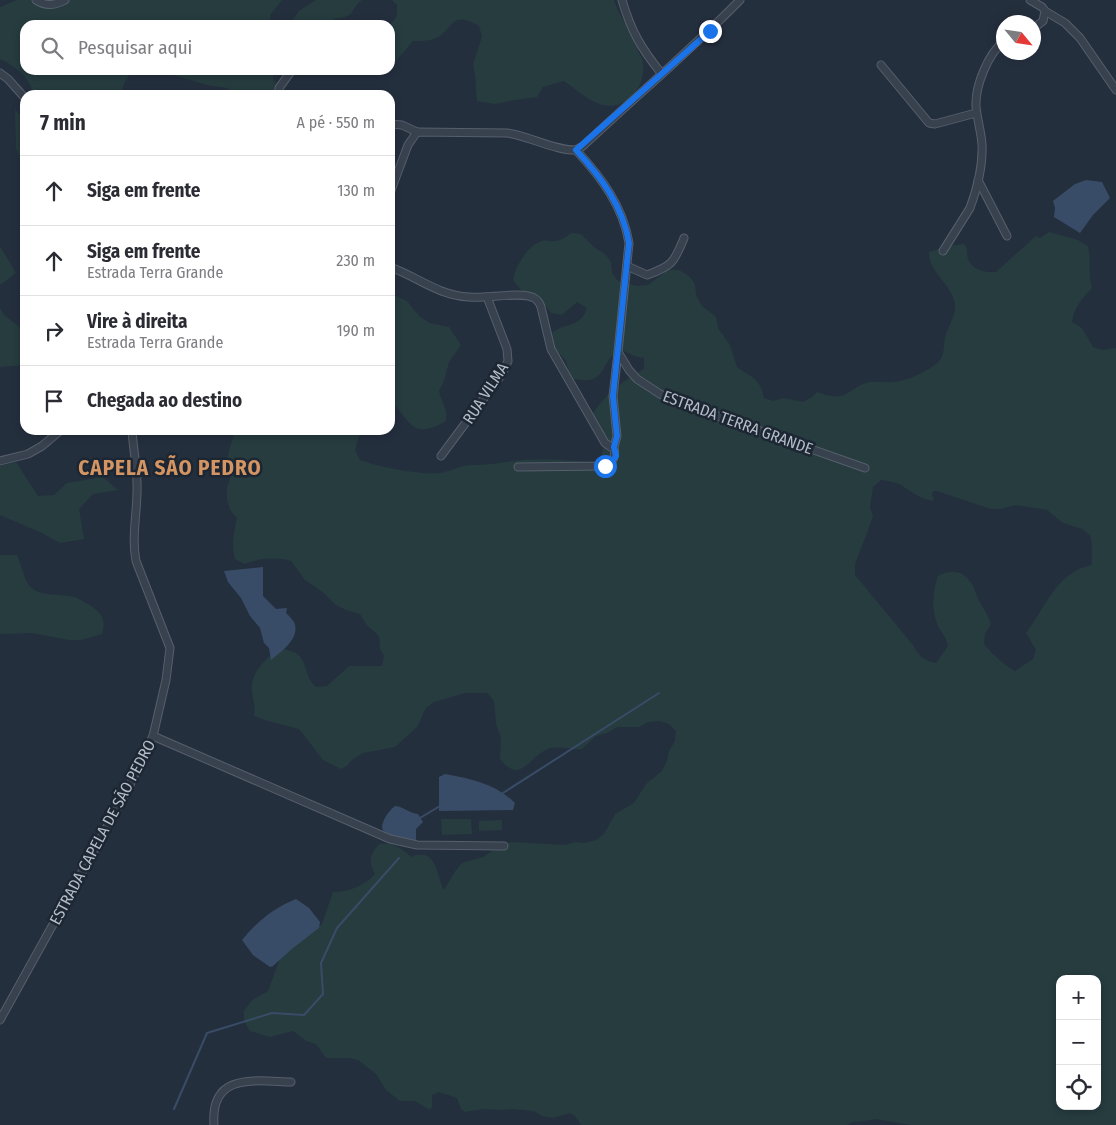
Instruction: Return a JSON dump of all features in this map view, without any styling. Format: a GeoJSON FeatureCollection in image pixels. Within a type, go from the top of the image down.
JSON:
{"type":"FeatureCollection","features":[{"type":"Feature","properties":{"kind":"street"},"geometry":{"type":"LineString","coordinates":[[36,0],[41,4],[51,5],[65,0]]}},
{"type":"Feature","properties":{"kind":"street"},"geometry":{"type":"LineString","coordinates":[[622,0],[638,41],[644,52],[661,73]]}},
{"type":"Feature","properties":{"kind":"street"},"geometry":{"type":"LineString","coordinates":[[395,124],[402,125],[417,132],[506,133],[526,137],[561,149],[576,150],[583,146],[661,73],[696,45],[740,0]]}},
{"type":"Feature","properties":{"kind":"street"},"geometry":{"type":"LineString","coordinates":[[1030,0],[1066,23],[1080,38],[1116,90]]}},
{"type":"Feature","properties":{"kind":"street"},"geometry":{"type":"LineString","coordinates":[[1041,23],[1045,11]]}},
{"type":"Feature","properties":{"kind":"street"},"geometry":{"type":"LineString","coordinates":[[944,251],[970,208],[978,180],[982,145],[976,103],[979,84],[991,56],[996,50]]}},
{"type":"Feature","properties":{"kind":"street"},"geometry":{"type":"LineString","coordinates":[[881,65],[929,123],[935,124],[976,113]]}},
{"type":"Feature","properties":{"kind":"street"},"geometry":{"type":"LineString","coordinates":[[0,73],[20,92]]}},
{"type":"Feature","properties":{"kind":"street"},"geometry":{"type":"LineString","coordinates":[[279,90],[288,75]]}},
{"type":"Feature","properties":{"kind":"street"},"geometry":{"type":"LineString","coordinates":[[395,180],[408,145],[417,132]]}},
{"type":"Feature","properties":{"kind":"street"},"geometry":{"type":"LineString","coordinates":[[518,468],[605,466],[614,460],[616,456],[614,447],[617,436],[613,396],[629,243],[620,211],[598,173],[576,150]]}},
{"type":"Feature","properties":{"kind":"street"},"geometry":{"type":"LineString","coordinates":[[978,180],[1007,236]]}},
{"type":"Feature","properties":{"kind":"street"},"geometry":{"type":"LineString","coordinates":[[626,266],[647,275],[662,269],[676,259],[684,238]]}},
{"type":"Feature","properties":{"kind":"street"},"geometry":{"type":"LineString","coordinates":[[395,270],[440,292],[470,298],[508,296],[535,298],[541,307],[551,349],[605,444],[614,447]]}},
{"type":"Feature","properties":{"kind":"street","name":"RUA VILMA"},"geometry":{"type":"LineString","coordinates":[[441,456],[502,374],[508,361],[507,349],[487,297]]}},
{"type":"Feature","properties":{"kind":"street","name":"ESTRADA TERRA GRANDE"},"geometry":{"type":"LineString","coordinates":[[618,352],[637,379],[660,394],[692,408],[865,468]]}},
{"type":"Feature","properties":{"kind":"street"},"geometry":{"type":"LineString","coordinates":[[0,461],[28,454],[55,435]]}},
{"type":"Feature","properties":{"kind":"street","name":"ESTRADA CAPELA DE SÃO PEDRO"},"geometry":{"type":"LineString","coordinates":[[0,1020],[119,806],[153,736],[166,680],[170,648],[136,561],[133,546],[137,483],[132,435]]}},
{"type":"Feature","properties":{"kind":"street"},"geometry":{"type":"LineString","coordinates":[[153,736],[390,839],[417,845],[504,846]]}},
{"type":"Feature","properties":{"kind":"street"},"geometry":{"type":"LineString","coordinates":[[214,1125],[216,1103],[227,1088],[236,1083],[248,1081],[291,1082]]}},
{"type":"Feature","properties":{"kind":"green space"},"geometry":{"type":"Polygon","coordinates":[[[17,0],[282,0],[270,15],[270,20],[20,20],[20,71],[0,59],[0,7],[17,0]]]}},
{"type":"Feature","properties":{"kind":"green space"},"geometry":{"type":"Polygon","coordinates":[[[316,0],[362,0],[352,13],[346,17],[335,18],[334,20],[293,20],[299,11],[316,0]]]}},
{"type":"Feature","properties":{"kind":"green space"},"geometry":{"type":"Polygon","coordinates":[[[392,0],[614,0],[642,58],[643,76],[640,85],[629,99],[621,104],[612,106],[593,101],[564,81],[543,87],[537,97],[495,104],[477,101],[473,64],[482,37],[479,26],[469,21],[457,20],[434,39],[413,41],[395,62],[394,20],[397,16],[397,5],[392,0]]]}},
{"type":"Feature","properties":{"kind":"green space"},"geometry":{"type":"Polygon","coordinates":[[[24,75],[129,75],[122,90],[32,90],[24,75]]]}},
{"type":"Feature","properties":{"kind":"green space"},"geometry":{"type":"Polygon","coordinates":[[[174,75],[273,75],[273,79],[279,89],[230,90],[174,75]]]}},
{"type":"Feature","properties":{"kind":"green space"},"geometry":{"type":"Polygon","coordinates":[[[15,110],[20,114],[20,157],[16,149],[15,110]]]}},
{"type":"Feature","properties":{"kind":"green space"},"geometry":{"type":"Polygon","coordinates":[[[1049,232],[1078,240],[1088,246],[1092,288],[1077,308],[1072,322],[1082,328],[1093,347],[1102,350],[1116,348],[1116,1125],[911,1125],[875,1119],[853,1122],[847,1125],[581,1125],[575,1116],[570,1113],[553,1118],[542,1116],[534,1111],[512,1109],[484,1109],[465,1112],[461,1109],[457,1098],[439,1092],[432,1095],[432,1107],[430,1110],[415,1101],[400,1101],[386,1090],[376,1074],[358,1060],[326,1058],[316,1044],[306,1041],[293,1031],[270,1037],[250,1031],[244,1021],[244,1011],[252,1000],[268,991],[282,953],[315,931],[322,924],[333,892],[356,887],[366,882],[375,874],[371,866],[371,858],[379,844],[397,846],[411,857],[426,855],[434,864],[444,890],[462,863],[483,857],[501,845],[511,842],[565,845],[596,840],[604,834],[615,814],[634,803],[646,784],[662,771],[669,751],[675,741],[676,731],[669,724],[659,721],[648,722],[639,727],[617,727],[607,733],[596,736],[582,749],[551,748],[537,756],[526,766],[514,770],[500,759],[501,738],[496,724],[494,701],[487,693],[465,693],[434,702],[426,708],[417,727],[395,747],[363,753],[341,769],[323,760],[299,729],[254,716],[255,707],[252,684],[256,672],[277,647],[294,652],[300,656],[309,678],[316,687],[327,686],[349,666],[382,666],[384,656],[380,649],[379,636],[366,624],[360,614],[336,605],[324,593],[305,580],[291,561],[268,559],[256,560],[245,564],[235,559],[233,543],[237,518],[230,510],[227,499],[230,468],[227,458],[234,435],[360,435],[355,450],[360,460],[388,468],[421,473],[439,473],[469,465],[523,460],[595,463],[601,456],[604,446],[591,417],[601,402],[614,389],[644,369],[644,358],[624,351],[617,353],[609,359],[595,378],[586,380],[571,379],[566,361],[552,346],[549,336],[559,328],[580,320],[587,308],[577,302],[562,315],[551,313],[545,305],[526,296],[513,280],[516,269],[527,251],[537,243],[559,240],[571,233],[581,234],[595,248],[605,254],[611,262],[612,273],[618,281],[637,286],[648,285],[668,270],[679,270],[689,276],[695,284],[696,295],[701,305],[716,317],[718,328],[730,345],[737,367],[755,379],[761,387],[764,398],[773,401],[783,398],[803,402],[817,392],[839,396],[869,382],[904,380],[918,375],[936,364],[942,358],[944,341],[954,314],[955,305],[954,298],[932,265],[929,252],[948,246],[964,244],[967,249],[968,259],[973,266],[984,271],[996,272],[1036,236],[1040,238],[1049,232]],[[881,480],[873,487],[870,507],[873,517],[855,564],[855,575],[920,655],[928,661],[936,663],[948,646],[936,622],[934,589],[938,576],[948,572],[961,573],[973,586],[991,624],[985,634],[984,644],[1002,662],[1015,671],[1033,659],[1036,650],[1026,633],[1061,583],[1069,575],[1092,565],[1090,535],[1082,529],[1063,523],[1047,510],[1016,505],[991,509],[937,491],[933,491],[934,501],[921,497],[899,484],[881,480]]]}},
{"type":"Feature","properties":{"kind":"green space"},"geometry":{"type":"Polygon","coordinates":[[[0,246],[16,273],[0,285],[0,246]]]}},
{"type":"Feature","properties":{"kind":"green space"},"geometry":{"type":"Polygon","coordinates":[[[395,295],[407,301],[420,317],[430,323],[449,327],[461,345],[449,362],[439,391],[445,409],[446,421],[434,427],[419,429],[413,426],[395,406],[395,295]]]}},
{"type":"Feature","properties":{"kind":"green space"},"geometry":{"type":"Polygon","coordinates":[[[0,308],[4,315],[20,327],[20,365],[0,367],[0,308]]]}},
{"type":"Feature","properties":{"kind":"green space"},"geometry":{"type":"Polygon","coordinates":[[[16,462],[38,496],[54,495],[67,483],[103,477],[118,490],[93,494],[79,509],[84,539],[60,543],[0,515],[0,466],[16,462]]]}},
{"type":"Feature","properties":{"kind":"green space"},"geometry":{"type":"Polygon","coordinates":[[[0,555],[17,555],[27,583],[33,589],[47,594],[76,598],[93,607],[102,616],[104,624],[102,634],[81,640],[70,640],[31,633],[0,634],[0,555]]]}},
{"type":"Feature","properties":{"kind":"green space"},"geometry":{"type":"Polygon","coordinates":[[[441,819],[471,819],[472,834],[442,835],[441,819]]]}},
{"type":"Feature","properties":{"kind":"green space"},"geometry":{"type":"Polygon","coordinates":[[[502,820],[502,830],[479,831],[479,821],[502,820]]]}},
{"type":"Feature","properties":{"kind":"water"},"geometry":{"type":"Polygon","coordinates":[[[1086,180],[1102,182],[1110,198],[1093,215],[1080,233],[1054,217],[1055,208],[1053,201],[1075,184],[1086,180]]]}},
{"type":"Feature","properties":{"kind":"water"},"geometry":{"type":"Polygon","coordinates":[[[263,567],[263,596],[276,609],[287,608],[286,613],[294,622],[295,628],[295,634],[289,644],[271,660],[269,648],[264,643],[260,628],[250,616],[241,598],[228,582],[224,571],[263,567]]]}},
{"type":"Feature","properties":{"kind":"water"},"geometry":{"type":"Polygon","coordinates":[[[445,774],[474,780],[500,791],[515,803],[513,810],[439,811],[439,777],[445,774]]]}},
{"type":"Feature","properties":{"kind":"water"},"geometry":{"type":"Polygon","coordinates":[[[395,806],[418,814],[423,822],[416,829],[416,840],[396,837],[384,831],[383,822],[395,806]]]}},
{"type":"Feature","properties":{"kind":"water"},"geometry":{"type":"Polygon","coordinates":[[[296,899],[309,908],[320,922],[319,928],[270,967],[253,955],[242,940],[266,916],[296,899]]]}},
{"type":"Feature","properties":{"kind":"waterway"},"geometry":{"type":"LineString","coordinates":[[503,793],[659,693]]}},
{"type":"Feature","properties":{"kind":"waterway"},"geometry":{"type":"LineString","coordinates":[[420,818],[440,806]]}},
{"type":"Feature","properties":{"kind":"waterway"},"geometry":{"type":"LineString","coordinates":[[174,1109],[207,1033],[272,1013],[304,1015],[323,994],[321,963],[337,928],[399,858]]}},
{"type":"Feature","properties":{"kind":"district","name":"CAPELA SÃO PEDRO"},"geometry":{"type":"Point","coordinates":[170,468]}},
{"type":"Feature","properties":{"kind":"route"},"geometry":{"type":"LineString","coordinates":[[605,466],[611,463],[616,456],[614,447],[617,436],[613,396],[629,243],[620,211],[598,173],[576,150],[583,146],[661,73],[696,45],[710,31]]}}]}
